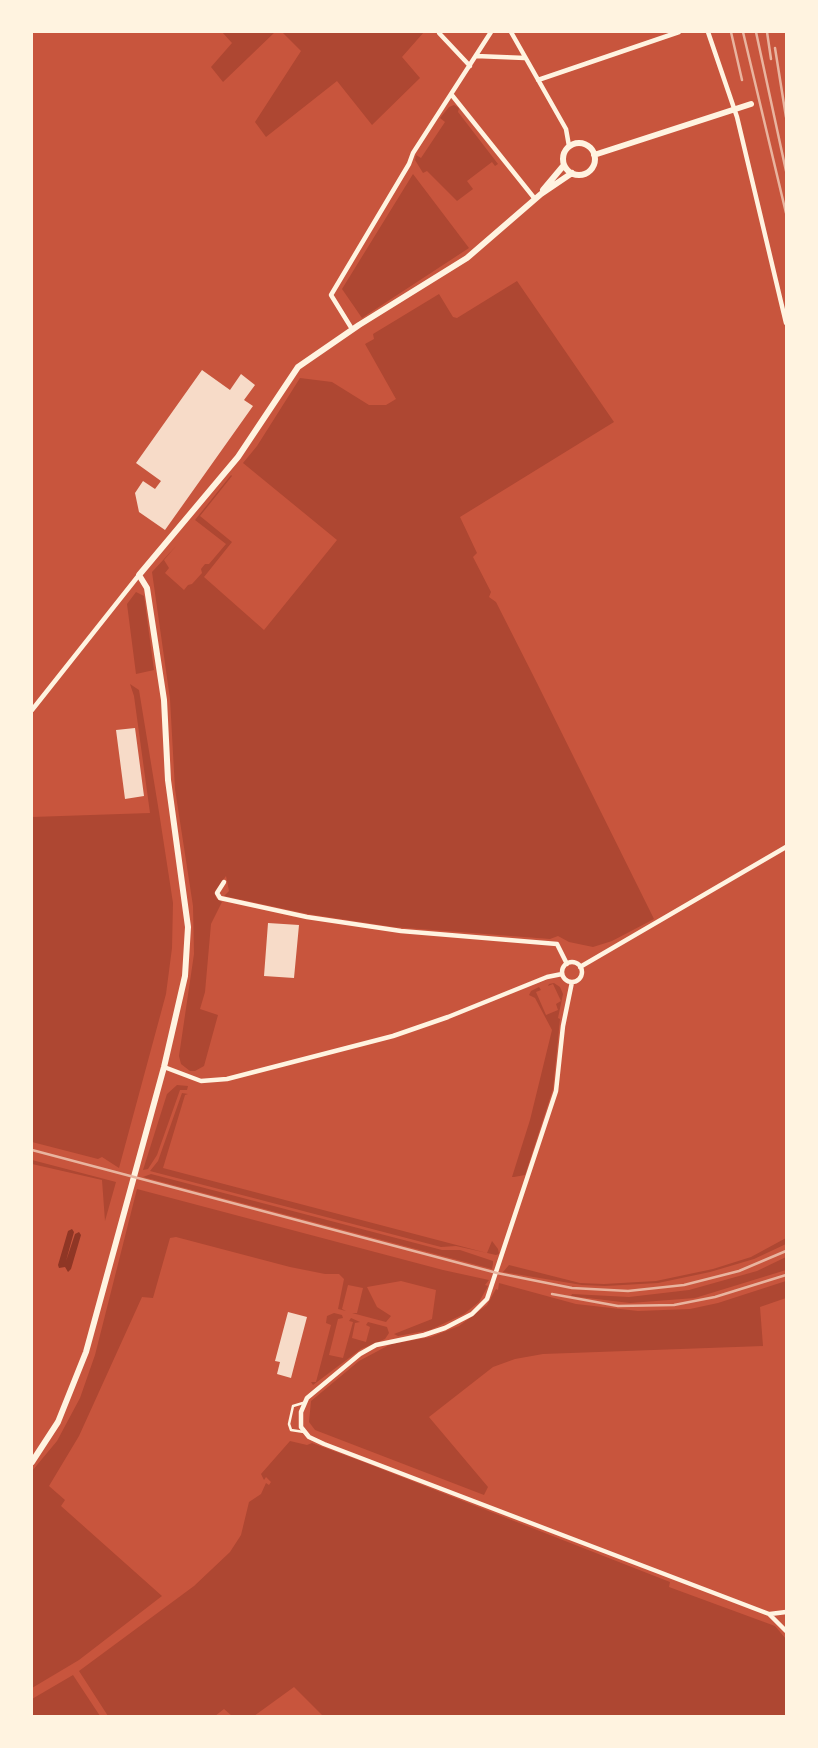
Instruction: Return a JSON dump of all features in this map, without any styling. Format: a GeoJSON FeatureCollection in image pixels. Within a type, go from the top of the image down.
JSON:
{"type":"FeatureCollection","features":[{"type":"Feature","properties":{"kind":"street"},"geometry":{"type":"LineString","coordinates":[[352,329],[331,295],[413,153],[491,32]]}},
{"type":"Feature","properties":{"kind":"street"},"geometry":{"type":"LineString","coordinates":[[511,32],[566,129],[569,145],[564,154],[564,164],[541,194]]}},
{"type":"Feature","properties":{"kind":"street"},"geometry":{"type":"LineString","coordinates":[[538,80],[679,32]]}},
{"type":"Feature","properties":{"kind":"street"},"geometry":{"type":"LineString","coordinates":[[708,32],[735,109],[786,323]]}},
{"type":"Feature","properties":{"kind":"street"},"geometry":{"type":"LineString","coordinates":[[439,33],[470,66]]}},
{"type":"Feature","properties":{"kind":"street"},"geometry":{"type":"LineString","coordinates":[[477,56],[526,58]]}},
{"type":"Feature","properties":{"kind":"street"},"geometry":{"type":"LineString","coordinates":[[452,94],[535,199]]}},
{"type":"Feature","properties":{"kind":"street"},"geometry":{"type":"LineString","coordinates":[[594,155],[751,104]]}},
{"type":"Feature","properties":{"kind":"street"},"geometry":{"type":"LineString","coordinates":[[32,710],[139,575],[238,457],[298,367],[352,329],[467,258],[541,194],[572,173],[588,171],[593,164],[594,155],[586,145],[569,145]]}},
{"type":"Feature","properties":{"kind":"street"},"geometry":{"type":"LineString","coordinates":[[564,164],[572,173]]}},
{"type":"Feature","properties":{"kind":"street"},"geometry":{"type":"LineString","coordinates":[[32,1462],[58,1422],[84,1359],[183,988],[188,927],[168,780],[164,700],[148,588],[139,575]]}},
{"type":"Feature","properties":{"kind":"street"},"geometry":{"type":"LineString","coordinates":[[580,967],[786,847]]}},
{"type":"Feature","properties":{"kind":"street"},"geometry":{"type":"LineString","coordinates":[[224,882],[217,893],[220,898],[260,908],[401,931],[556,944],[567,964]]}},
{"type":"Feature","properties":{"kind":"street"},"geometry":{"type":"LineString","coordinates":[[572,982],[565,980],[562,974],[564,968],[567,964],[575,963],[580,967]]}},
{"type":"Feature","properties":{"kind":"street"},"geometry":{"type":"LineString","coordinates":[[580,967],[580,977],[572,982],[563,1026],[556,1091],[487,1299],[472,1314],[445,1328],[370,1348],[310,1394],[303,1404],[300,1422],[304,1432],[312,1439],[769,1614],[786,1630]]}},
{"type":"Feature","properties":{"kind":"street"},"geometry":{"type":"LineString","coordinates":[[164,1067],[201,1081],[227,1079],[393,1036],[446,1018],[547,977],[562,974]]}},
{"type":"Feature","properties":{"kind":"street"},"geometry":{"type":"LineString","coordinates":[[769,1614],[786,1612]]}},
{"type":"Feature","properties":{"kind":"lane"},"geometry":{"type":"LineString","coordinates":[[303,1404],[293,1406],[289,1424],[291,1430],[304,1432]]}},
{"type":"Feature","properties":{"kind":"shaded area"},"geometry":{"type":"Polygon","coordinates":[[[222,32],[275,32],[223,82],[211,67],[232,43],[222,32]]]}},
{"type":"Feature","properties":{"kind":"shaded area"},"geometry":{"type":"Polygon","coordinates":[[[282,32],[424,32],[402,57],[420,78],[372,125],[337,81],[266,137],[255,122],[301,51],[282,32]]]}},
{"type":"Feature","properties":{"kind":"shaded area"},"geometry":{"type":"Polygon","coordinates":[[[454,105],[459,108],[458,112],[498,164],[495,166],[492,162],[467,181],[473,189],[457,201],[427,171],[423,173],[415,160],[416,155],[421,158],[445,122],[440,118],[454,105]]]}},
{"type":"Feature","properties":{"kind":"shaded area"},"geometry":{"type":"Polygon","coordinates":[[[413,174],[469,248],[362,318],[342,289],[413,174]]]}},
{"type":"Feature","properties":{"kind":"shaded area"},"geometry":{"type":"Polygon","coordinates":[[[517,281],[614,422],[460,517],[477,553],[473,557],[491,592],[489,597],[496,602],[654,919],[612,941],[593,947],[569,942],[558,936],[550,939],[394,927],[308,914],[224,896],[229,891],[226,876],[215,891],[216,898],[222,902],[211,924],[205,992],[200,1009],[218,1015],[204,1066],[190,1071],[181,1064],[179,1056],[194,954],[193,906],[175,789],[170,699],[152,572],[176,546],[164,560],[169,568],[165,573],[184,590],[226,544],[195,520],[231,475],[200,516],[232,542],[204,577],[264,630],[337,540],[243,463],[257,446],[300,378],[332,382],[369,405],[386,405],[396,399],[365,344],[374,339],[373,334],[439,294],[453,317],[457,318],[517,281]]]}},
{"type":"Feature","properties":{"kind":"shaded area"},"geometry":{"type":"Polygon","coordinates":[[[136,592],[144,596],[154,670],[136,674],[127,604],[136,592]]]}},
{"type":"Feature","properties":{"kind":"shaded area"},"geometry":{"type":"Polygon","coordinates":[[[130,684],[139,690],[159,812],[173,903],[172,948],[166,994],[119,1168],[102,1157],[98,1159],[32,1142],[32,817],[150,813],[134,696],[130,684]]]}},
{"type":"Feature","properties":{"kind":"shaded area"},"geometry":{"type":"Polygon","coordinates":[[[554,983],[560,987],[563,994],[558,1018],[553,1089],[525,1175],[512,1177],[530,1120],[552,1030],[535,998],[529,995],[539,987],[541,990],[536,992],[546,1015],[558,1010],[556,1004],[561,1001],[553,984],[548,986],[554,983]]]}},
{"type":"Feature","properties":{"kind":"shaded area"},"geometry":{"type":"Polygon","coordinates":[[[177,1085],[188,1086],[187,1090],[180,1090],[157,1155],[148,1169],[143,1170],[167,1094],[177,1085]]]}},
{"type":"Feature","properties":{"kind":"shaded area"},"geometry":{"type":"Polygon","coordinates":[[[182,1093],[188,1094],[185,1095],[163,1168],[486,1253],[456,1246],[441,1247],[150,1171],[158,1161],[182,1093]]]}},
{"type":"Feature","properties":{"kind":"shaded area"},"geometry":{"type":"Polygon","coordinates":[[[32,1160],[116,1182],[105,1221],[102,1180],[32,1164],[32,1160]]]}},
{"type":"Feature","properties":{"kind":"shaded area"},"geometry":{"type":"Polygon","coordinates":[[[151,1174],[442,1250],[460,1250],[493,1261],[492,1269],[143,1177],[151,1174]]]}},
{"type":"Feature","properties":{"kind":"shaded area"},"geometry":{"type":"Polygon","coordinates":[[[137,1189],[489,1280],[485,1285],[488,1286],[479,1302],[464,1314],[430,1330],[398,1336],[394,1334],[432,1319],[436,1290],[401,1281],[367,1287],[377,1307],[391,1316],[386,1322],[352,1313],[357,1313],[363,1288],[348,1285],[342,1309],[346,1311],[338,1309],[344,1279],[339,1274],[290,1267],[176,1237],[170,1238],[153,1298],[142,1297],[79,1436],[49,1486],[65,1500],[61,1506],[162,1596],[79,1660],[32,1688],[32,1471],[57,1441],[80,1398],[95,1355],[137,1189]]]}},
{"type":"Feature","properties":{"kind":"shaded area"},"geometry":{"type":"Polygon","coordinates":[[[72,1229],[74,1232],[66,1261],[75,1234],[79,1232],[81,1235],[68,1272],[65,1267],[59,1268],[58,1265],[68,1231],[72,1229]]]}},
{"type":"Feature","properties":{"kind":"shaded area"},"geometry":{"type":"Polygon","coordinates":[[[786,1238],[786,1244],[754,1259],[658,1283],[582,1285],[503,1272],[509,1265],[580,1283],[656,1281],[713,1269],[751,1257],[786,1238]]]}},
{"type":"Feature","properties":{"kind":"shaded area"},"geometry":{"type":"Polygon","coordinates":[[[492,1241],[499,1254],[487,1253],[492,1241]]]}},
{"type":"Feature","properties":{"kind":"shaded area"},"geometry":{"type":"Polygon","coordinates":[[[786,1257],[786,1270],[695,1298],[630,1303],[571,1296],[629,1297],[689,1290],[757,1271],[786,1257]]]}},
{"type":"Feature","properties":{"kind":"shaded area"},"geometry":{"type":"Polygon","coordinates":[[[786,1281],[786,1298],[760,1307],[763,1346],[543,1354],[515,1359],[493,1367],[429,1417],[488,1487],[484,1495],[315,1430],[309,1422],[311,1401],[359,1361],[391,1344],[431,1337],[459,1326],[487,1305],[496,1289],[498,1290],[499,1283],[576,1304],[638,1311],[690,1309],[786,1281]]]}},
{"type":"Feature","properties":{"kind":"shaded area"},"geometry":{"type":"Polygon","coordinates":[[[334,1313],[342,1315],[343,1318],[338,1319],[329,1355],[343,1358],[353,1322],[349,1321],[351,1318],[360,1322],[355,1323],[352,1338],[366,1342],[370,1327],[366,1325],[368,1322],[387,1327],[389,1333],[385,1339],[361,1349],[313,1385],[311,1382],[316,1382],[331,1325],[326,1323],[327,1316],[334,1313]]]}},
{"type":"Feature","properties":{"kind":"shaded area"},"geometry":{"type":"Polygon","coordinates":[[[290,1441],[307,1445],[312,1443],[366,1463],[670,1582],[669,1587],[775,1626],[786,1639],[786,1716],[323,1716],[294,1687],[254,1716],[232,1716],[224,1709],[215,1716],[108,1716],[79,1671],[194,1586],[230,1552],[241,1535],[249,1502],[261,1494],[266,1483],[269,1485],[271,1482],[266,1477],[264,1480],[261,1474],[290,1441]]]}},
{"type":"Feature","properties":{"kind":"shaded area"},"geometry":{"type":"Polygon","coordinates":[[[73,1675],[100,1716],[32,1716],[32,1699],[73,1675]]]}},
{"type":"Feature","properties":{"kind":"building"},"geometry":{"type":"Polygon","coordinates":[[[202,370],[230,390],[241,374],[255,385],[244,400],[253,406],[165,530],[139,512],[135,493],[143,481],[155,489],[161,481],[136,463],[202,370]]]}},
{"type":"Feature","properties":{"kind":"building"},"geometry":{"type":"Polygon","coordinates":[[[135,728],[144,796],[125,799],[116,730],[135,728]]]}},
{"type":"Feature","properties":{"kind":"building"},"geometry":{"type":"Polygon","coordinates":[[[268,923],[299,925],[294,978],[264,976],[268,923]]]}},
{"type":"Feature","properties":{"kind":"building"},"geometry":{"type":"Polygon","coordinates":[[[288,1312],[307,1317],[291,1378],[277,1374],[280,1362],[275,1361],[288,1312]]]}},
{"type":"Feature","properties":{"kind":"railway"},"geometry":{"type":"LineString","coordinates":[[731,32],[742,80]]}},
{"type":"Feature","properties":{"kind":"railway"},"geometry":{"type":"LineString","coordinates":[[743,32],[786,213]]}},
{"type":"Feature","properties":{"kind":"railway"},"geometry":{"type":"LineString","coordinates":[[756,32],[786,171]]}},
{"type":"Feature","properties":{"kind":"railway"},"geometry":{"type":"LineString","coordinates":[[767,32],[771,59]]}},
{"type":"Feature","properties":{"kind":"railway"},"geometry":{"type":"LineString","coordinates":[[775,48],[786,117]]}},
{"type":"Feature","properties":{"kind":"railway"},"geometry":{"type":"LineString","coordinates":[[32,1150],[497,1273],[572,1288],[628,1291],[684,1285],[739,1271],[786,1251]]}},
{"type":"Feature","properties":{"kind":"railway"},"geometry":{"type":"LineString","coordinates":[[552,1294],[618,1306],[674,1305],[715,1297],[786,1275]]}}]}
